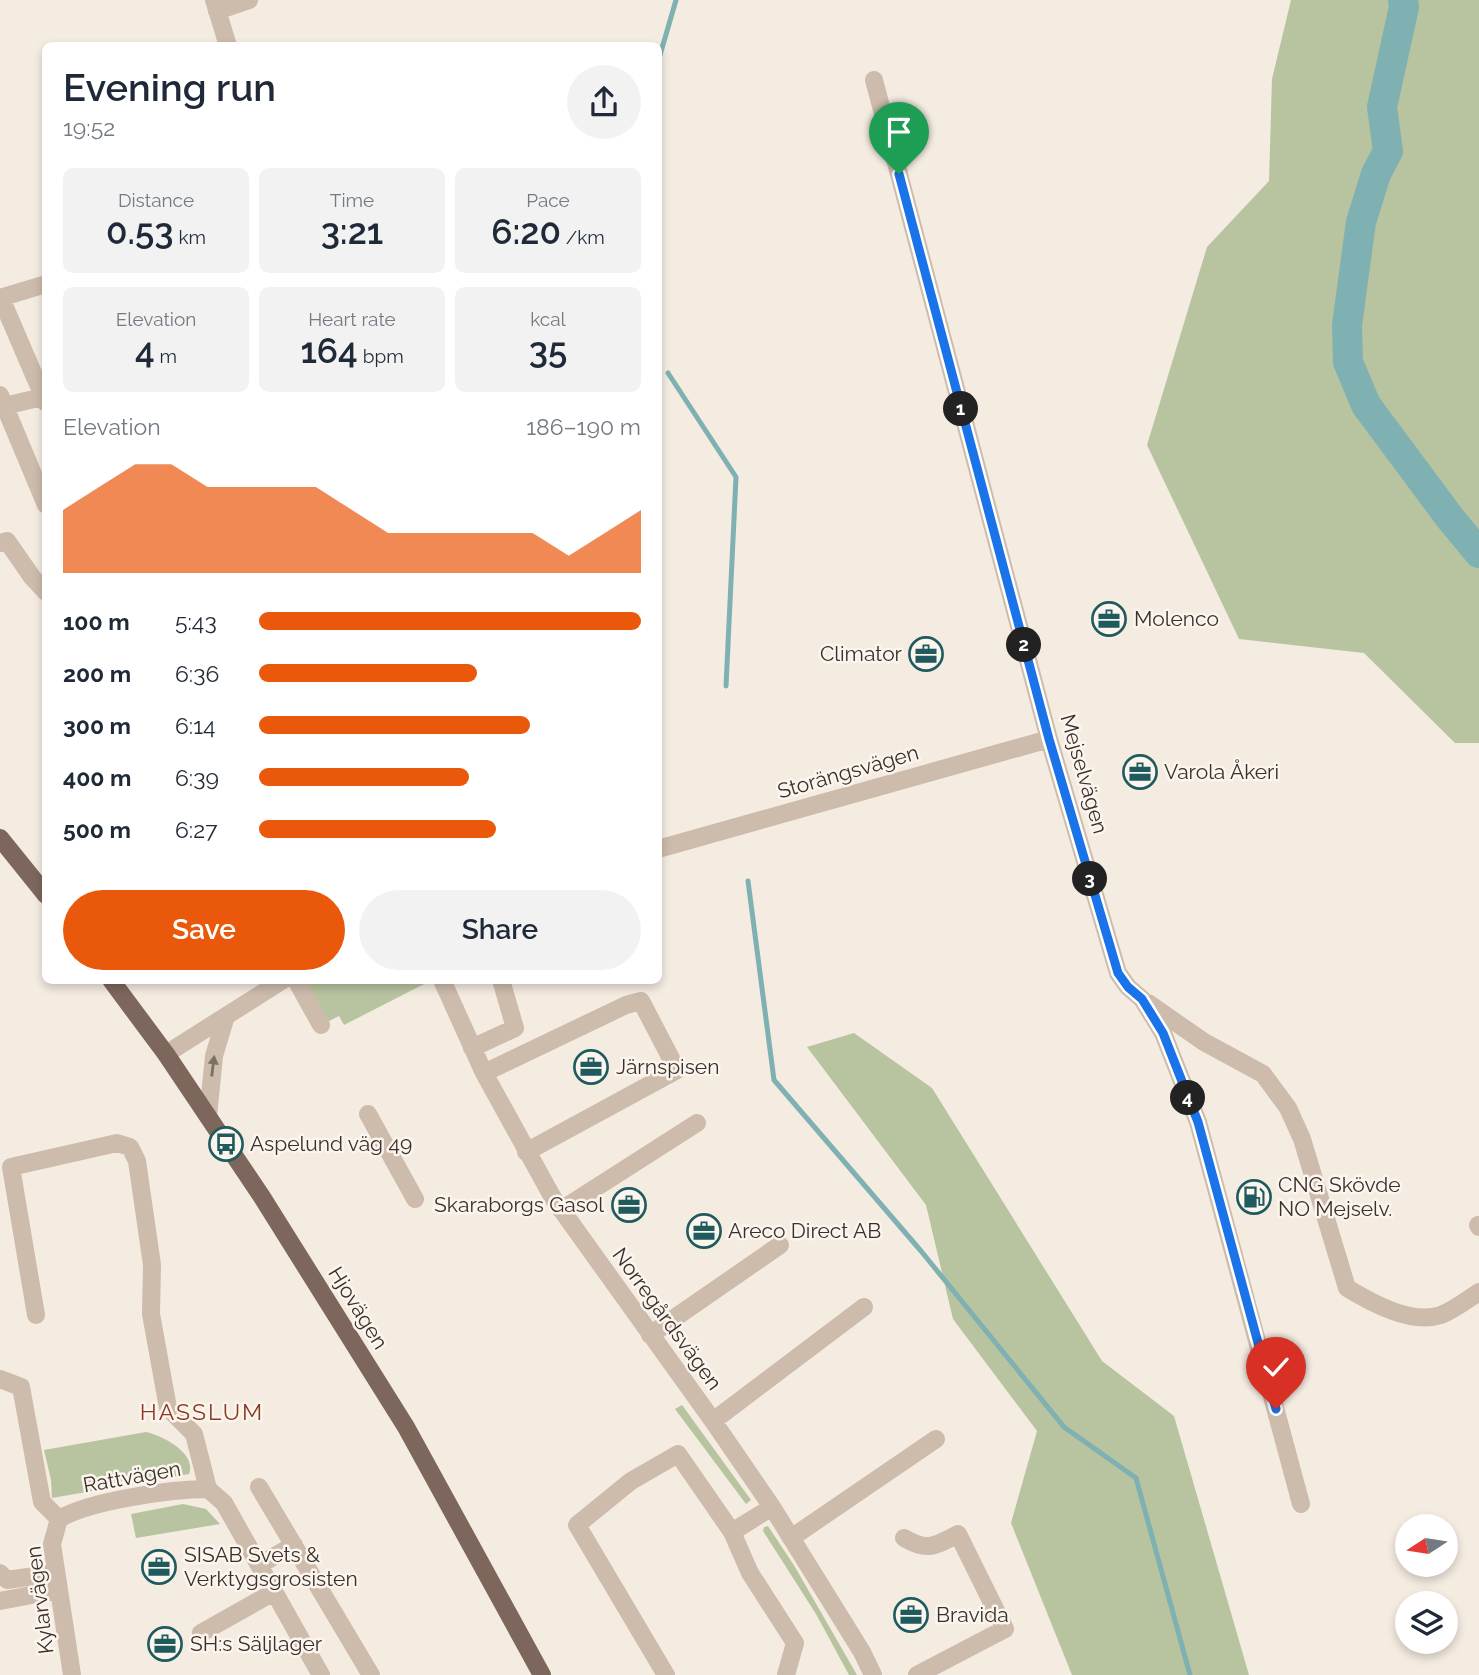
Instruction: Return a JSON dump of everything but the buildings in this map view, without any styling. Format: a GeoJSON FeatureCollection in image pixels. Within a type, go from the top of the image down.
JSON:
{"type":"FeatureCollection","features":[{"type":"Feature","properties":{"kind":"main road"},"geometry":{"type":"LineString","coordinates":[[0,838],[42,890]]}},
{"type":"Feature","properties":{"kind":"main road","name":"Hjovägen"},"geometry":{"type":"LineString","coordinates":[[114,984],[208,1116],[406,1427],[542,1675]]}},
{"type":"Feature","properties":{"kind":"street"},"geometry":{"type":"LineString","coordinates":[[227,42],[215,5],[249,0]]}},
{"type":"Feature","properties":{"kind":"street","name":"Mejselvägen"},"geometry":{"type":"LineString","coordinates":[[874,80],[1049,739],[1118,973],[1128,987],[1142,999],[1163,1033],[1198,1122],[1301,1504]]}},
{"type":"Feature","properties":{"kind":"street"},"geometry":{"type":"LineString","coordinates":[[42,285],[0,298],[42,391]]}},
{"type":"Feature","properties":{"kind":"street"},"geometry":{"type":"LineString","coordinates":[[42,399],[4,411],[42,496]]}},
{"type":"Feature","properties":{"kind":"street"},"geometry":{"type":"LineString","coordinates":[[0,543],[7,541],[42,588]]}},
{"type":"Feature","properties":{"kind":"street","name":"Storängsvägen"},"geometry":{"type":"LineString","coordinates":[[662,848],[1049,739]]}},
{"type":"Feature","properties":{"kind":"street"},"geometry":{"type":"LineString","coordinates":[[166,1054],[278,984]]}},
{"type":"Feature","properties":{"kind":"street"},"geometry":{"type":"LineString","coordinates":[[298,984],[321,1025]]}},
{"type":"Feature","properties":{"kind":"street","name":"Norregårdsvägen"},"geometry":{"type":"LineString","coordinates":[[444,984],[484,1073],[561,1210],[772,1507],[862,1652],[873,1675]]}},
{"type":"Feature","properties":{"kind":"street"},"geometry":{"type":"LineString","coordinates":[[472,1048],[515,1028],[501,984]]}},
{"type":"Feature","properties":{"kind":"street"},"geometry":{"type":"LineString","coordinates":[[1142,999],[1204,1042],[1263,1074],[1288,1108],[1301,1139],[1347,1288],[1379,1307],[1426,1318],[1441,1314],[1479,1292]]}},
{"type":"Feature","properties":{"kind":"street"},"geometry":{"type":"LineString","coordinates":[[484,1073],[626,1005],[641,1001],[677,1070],[526,1152]]}},
{"type":"Feature","properties":{"kind":"street"},"geometry":{"type":"LineString","coordinates":[[208,1116],[214,1056],[226,1016]]}},
{"type":"Feature","properties":{"kind":"street"},"geometry":{"type":"LineString","coordinates":[[368,1114],[415,1199]]}},
{"type":"Feature","properties":{"kind":"street"},"geometry":{"type":"LineString","coordinates":[[561,1210],[696,1124]]}},
{"type":"Feature","properties":{"kind":"street"},"geometry":{"type":"LineString","coordinates":[[36,1314],[11,1167],[117,1143],[130,1147],[137,1161],[143,1200],[152,1265],[151,1314],[168,1408],[194,1434],[208,1489]]}},
{"type":"Feature","properties":{"kind":"street"},"geometry":{"type":"LineString","coordinates":[[650,1335],[780,1245]]}},
{"type":"Feature","properties":{"kind":"street"},"geometry":{"type":"LineString","coordinates":[[713,1421],[864,1307]]}},
{"type":"Feature","properties":{"kind":"street"},"geometry":{"type":"LineString","coordinates":[[0,1379],[21,1387],[41,1502],[59,1519]]}},
{"type":"Feature","properties":{"kind":"street"},"geometry":{"type":"LineString","coordinates":[[791,1538],[936,1439]]}},
{"type":"Feature","properties":{"kind":"street"},"geometry":{"type":"LineString","coordinates":[[666,1675],[577,1525],[631,1481],[678,1454],[732,1532],[750,1573],[795,1643],[786,1675]]}},
{"type":"Feature","properties":{"kind":"street"},"geometry":{"type":"LineString","coordinates":[[260,1487],[371,1675]]}},
{"type":"Feature","properties":{"kind":"street","name":"Rattvägen"},"geometry":{"type":"LineString","coordinates":[[59,1519],[74,1510],[94,1505],[188,1489],[208,1489],[224,1503],[321,1675]]}},
{"type":"Feature","properties":{"kind":"street"},"geometry":{"type":"LineString","coordinates":[[732,1532],[772,1507]]}},
{"type":"Feature","properties":{"kind":"street","name":"Kylarvägen"},"geometry":{"type":"LineString","coordinates":[[59,1519],[52,1544],[72,1675]]}},
{"type":"Feature","properties":{"kind":"street"},"geometry":{"type":"LineString","coordinates":[[904,1538],[918,1546],[932,1547],[958,1534],[1005,1629],[917,1675]]}},
{"type":"Feature","properties":{"kind":"street"},"geometry":{"type":"LineString","coordinates":[[259,1565],[293,1545]]}},
{"type":"Feature","properties":{"kind":"street"},"geometry":{"type":"LineString","coordinates":[[0,1573],[7,1580],[56,1582]]}},
{"type":"Feature","properties":{"kind":"street"},"geometry":{"type":"LineString","coordinates":[[0,1601],[56,1582]]}},
{"type":"Feature","properties":{"kind":"street"},"geometry":{"type":"LineString","coordinates":[[201,1633],[274,1592]]}},
{"type":"Feature","properties":{"kind":"green space"},"geometry":{"type":"Polygon","coordinates":[[[1291,0],[1479,0],[1479,743],[1455,743],[1364,653],[1239,639],[1147,445],[1207,247],[1269,181],[1272,79],[1291,0]]]}},
{"type":"Feature","properties":{"kind":"green space"},"geometry":{"type":"Polygon","coordinates":[[[305,984],[424,984],[344,1025],[339,1016],[325,1023],[305,984]]]}},
{"type":"Feature","properties":{"kind":"green space"},"geometry":{"type":"Polygon","coordinates":[[[854,1033],[932,1088],[1102,1361],[1174,1416],[1249,1675],[1072,1675],[1011,1523],[1037,1431],[953,1319],[926,1205],[807,1047],[854,1033]]]}},
{"type":"Feature","properties":{"kind":"green space"},"geometry":{"type":"Polygon","coordinates":[[[682,1405],[751,1500],[746,1504],[675,1409],[682,1405]]]}},
{"type":"Feature","properties":{"kind":"green space"},"geometry":{"type":"Polygon","coordinates":[[[146,1432],[177,1447],[188,1459],[189,1474],[52,1498],[44,1450],[146,1432]]]}},
{"type":"Feature","properties":{"kind":"green space"},"geometry":{"type":"Polygon","coordinates":[[[183,1504],[206,1509],[220,1524],[136,1538],[131,1514],[183,1504]]]}},
{"type":"Feature","properties":{"kind":"green space"},"geometry":{"type":"Polygon","coordinates":[[[768,1526],[795,1567],[857,1675],[849,1675],[816,1614],[763,1531],[764,1527],[768,1526]]]}},
{"type":"Feature","properties":{"kind":"waterway"},"geometry":{"type":"LineString","coordinates":[[662,48],[676,0]]}},
{"type":"Feature","properties":{"kind":"waterway"},"geometry":{"type":"LineString","coordinates":[[1403,0],[1404,7],[1382,107],[1388,151],[1376,174],[1361,222],[1347,325],[1348,362],[1366,405],[1479,553]]}},
{"type":"Feature","properties":{"kind":"waterway"},"geometry":{"type":"LineString","coordinates":[[668,373],[736,477],[726,686]]}},
{"type":"Feature","properties":{"kind":"waterway"},"geometry":{"type":"LineString","coordinates":[[748,881],[774,1080],[921,1251],[1064,1427],[1136,1478],[1190,1675]]}},
{"type":"Feature","properties":{"kind":"place","name":"Molenco"},"geometry":{"type":"Point","coordinates":[1109,619]}},
{"type":"Feature","properties":{"kind":"place","name":"Climator"},"geometry":{"type":"Point","coordinates":[926,654]}},
{"type":"Feature","properties":{"kind":"place","name":"Varola Åkeri"},"geometry":{"type":"Point","coordinates":[1140,772]}},
{"type":"Feature","properties":{"kind":"place","name":"Järnspisen"},"geometry":{"type":"Point","coordinates":[591,1067]}},
{"type":"Feature","properties":{"kind":"place","name":"Aspelund väg 49"},"geometry":{"type":"Point","coordinates":[226,1144]}},
{"type":"Feature","properties":{"kind":"place","name":"CNG Skövde NO Mejselv."},"geometry":{"type":"Point","coordinates":[1254,1197]}},
{"type":"Feature","properties":{"kind":"place","name":"Skaraborgs Gasol"},"geometry":{"type":"Point","coordinates":[629,1205]}},
{"type":"Feature","properties":{"kind":"place","name":"Areco Direct AB"},"geometry":{"type":"Point","coordinates":[704,1231]}},
{"type":"Feature","properties":{"kind":"place","name":"SISAB Svets & Verktygsgrosisten"},"geometry":{"type":"Point","coordinates":[159,1567]}},
{"type":"Feature","properties":{"kind":"place","name":"Bravida"},"geometry":{"type":"Point","coordinates":[911,1615]}},
{"type":"Feature","properties":{"kind":"place","name":"SH:s Säljlager"},"geometry":{"type":"Point","coordinates":[165,1644]}},
{"type":"Feature","properties":{"kind":"district","name":"HASSLUM"},"geometry":{"type":"Point","coordinates":[202,1412]}},
{"type":"Feature","properties":{"kind":"route"},"geometry":{"type":"LineString","coordinates":[[899,174],[1049,739],[1118,973],[1128,987],[1142,999],[1163,1033],[1198,1122],[1276,1409]]}}]}
